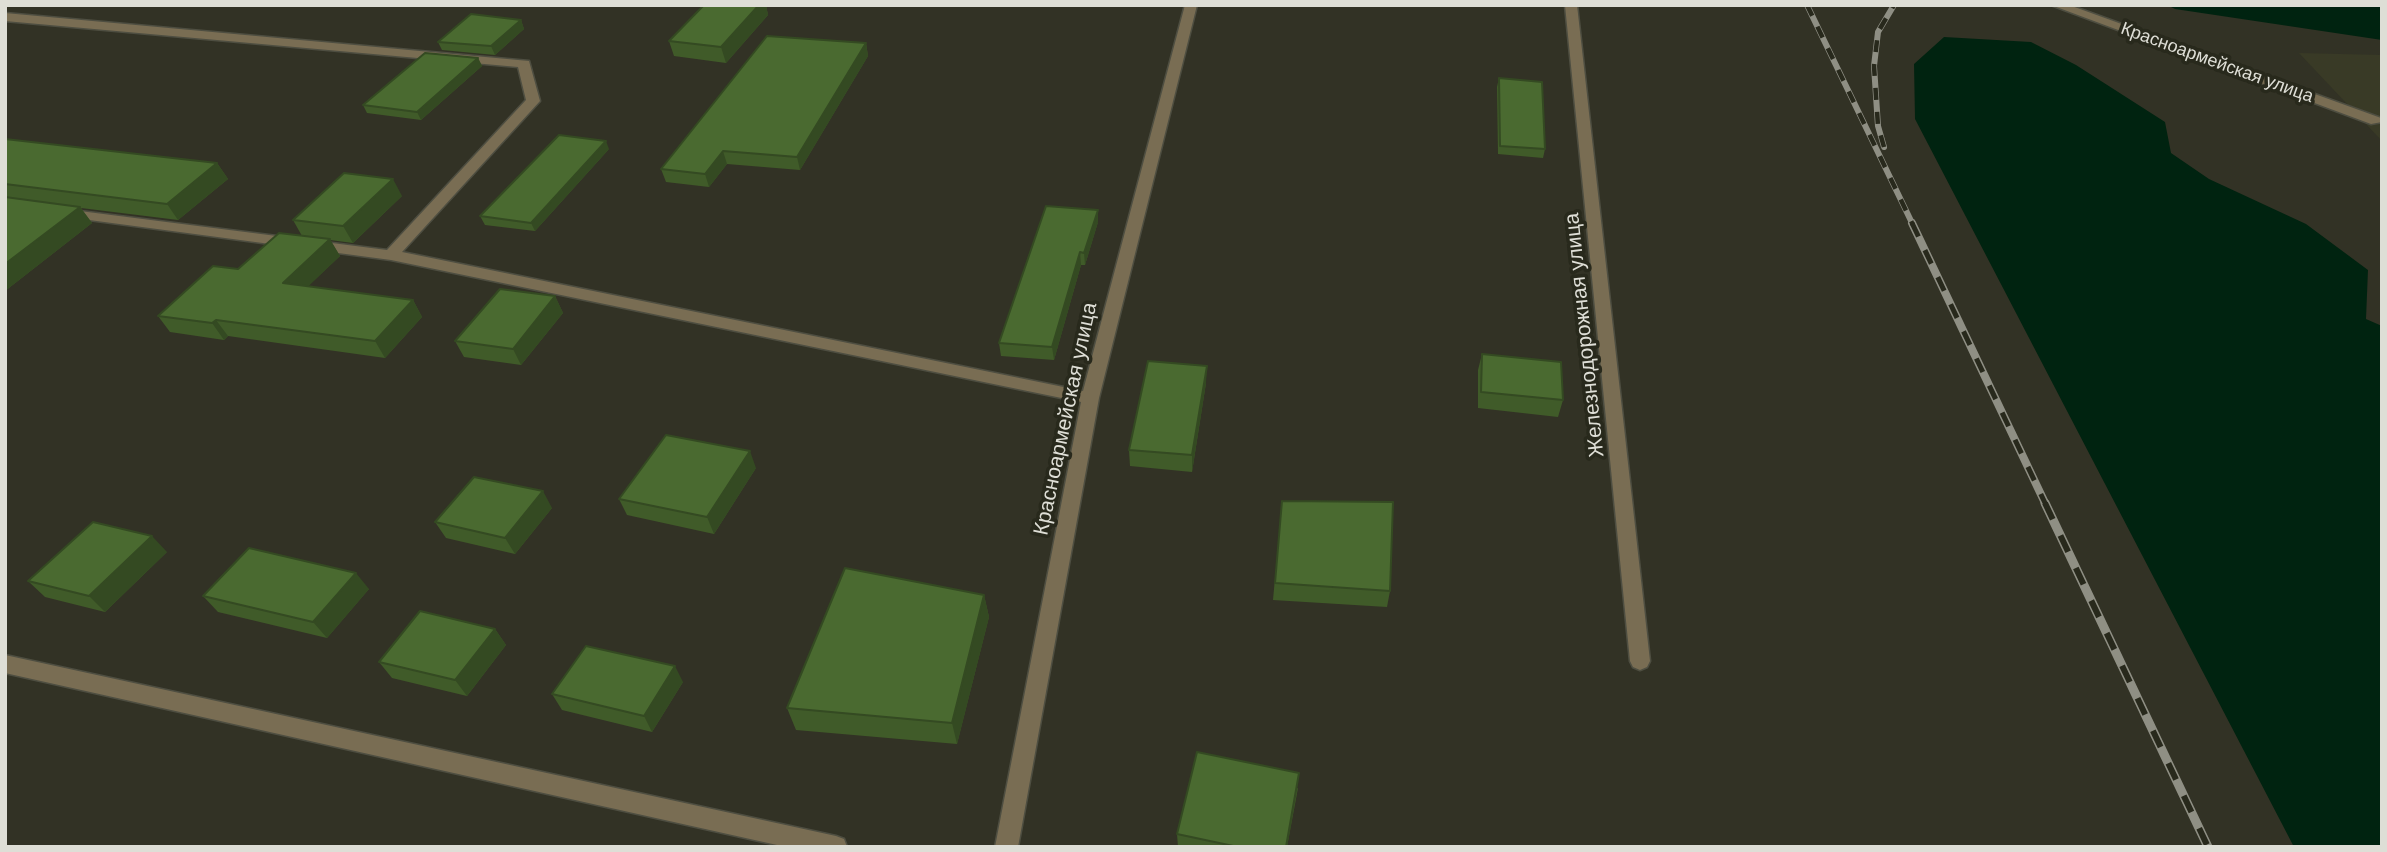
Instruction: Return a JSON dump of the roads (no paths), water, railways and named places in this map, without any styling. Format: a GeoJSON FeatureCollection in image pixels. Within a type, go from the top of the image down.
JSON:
{"type":"FeatureCollection","features":[{"type":"Feature","properties":{"kind":"street","name":"Красноармейская улица"},"geometry":{"type":"LineString","coordinates":[[1006,847],[1090,398],[1191,5]]}},
{"type":"Feature","properties":{"kind":"street","name":"Железнодорожная улица"},"geometry":{"type":"LineString","coordinates":[[1571,5],[1640,661]]}},
{"type":"Feature","properties":{"kind":"street","name":"Красноармейская улица"},"geometry":{"type":"LineString","coordinates":[[2057,5],[2376,121]]}},
{"type":"Feature","properties":{"kind":"street"},"geometry":{"type":"LineString","coordinates":[[5,18],[524,64],[533,101],[391,255]]}},
{"type":"Feature","properties":{"kind":"street"},"geometry":{"type":"LineString","coordinates":[[47,211],[391,255],[1090,398]]}},
{"type":"Feature","properties":{"kind":"street"},"geometry":{"type":"LineString","coordinates":[[5,664],[836,847]]}},
{"type":"Feature","properties":{"kind":"railway"},"geometry":{"type":"LineString","coordinates":[[1807,5],[1913,225]]}},
{"type":"Feature","properties":{"kind":"railway"},"geometry":{"type":"LineString","coordinates":[[1884,147],[1878,126],[1874,66],[1878,32],[1894,5]]}},
{"type":"Feature","properties":{"kind":"railway"},"geometry":{"type":"LineString","coordinates":[[1912,223],[2046,505]]}},
{"type":"Feature","properties":{"kind":"railway"},"geometry":{"type":"LineString","coordinates":[[2045,503],[2208,847]]}}]}
